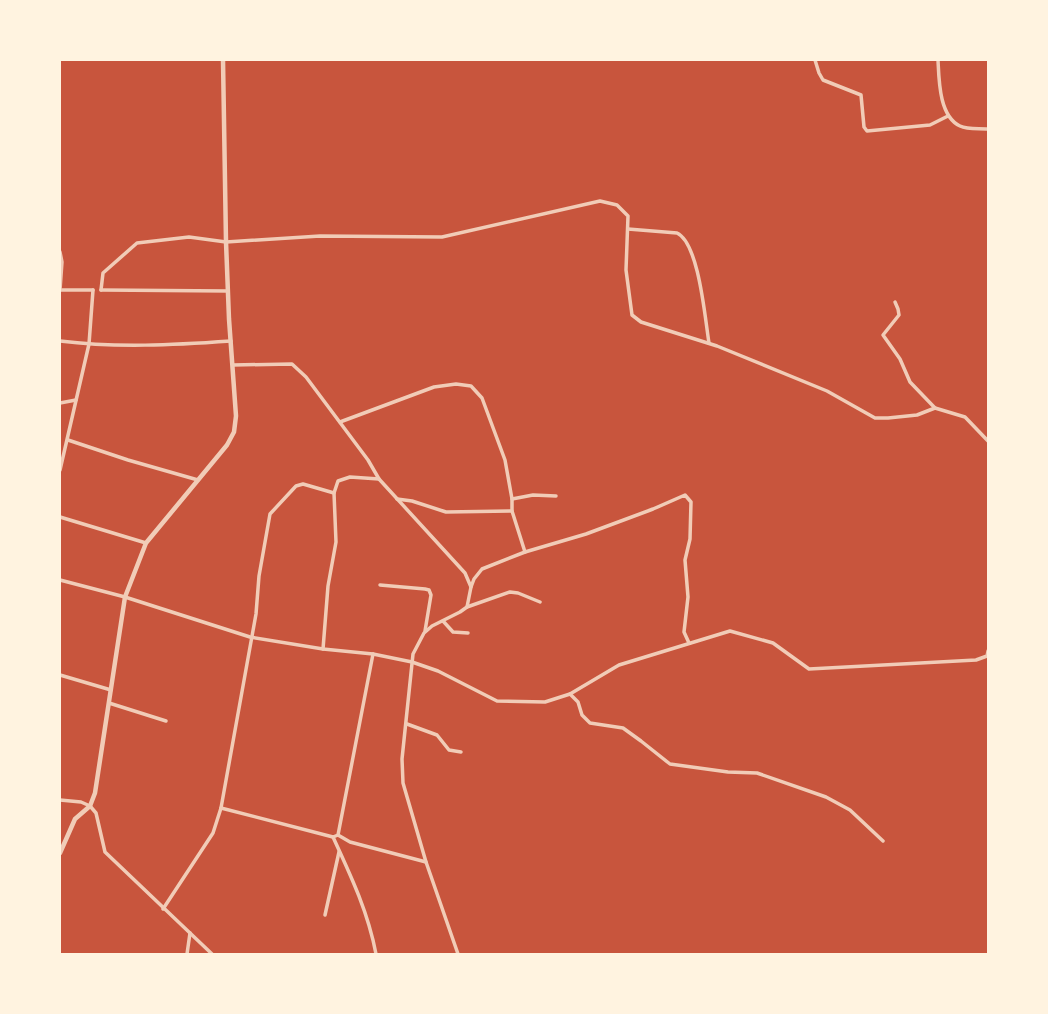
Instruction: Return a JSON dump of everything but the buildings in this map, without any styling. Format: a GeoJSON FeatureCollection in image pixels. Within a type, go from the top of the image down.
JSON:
{"type":"FeatureCollection","features":[{"type":"Feature","properties":{"kind":"street"},"geometry":{"type":"LineString","coordinates":[[60,853],[75,818],[90,806],[95,793],[125,597],[146,543],[227,445],[234,432],[236,416],[226,242],[223,60]]}},
{"type":"Feature","properties":{"kind":"street"},"geometry":{"type":"LineString","coordinates":[[816,60],[823,80],[861,95],[864,127],[867,131],[930,125],[948,116]]}},
{"type":"Feature","properties":{"kind":"street"},"geometry":{"type":"LineString","coordinates":[[938,60],[939,88],[948,116],[961,127],[989,129]]}},
{"type":"Feature","properties":{"kind":"street"},"geometry":{"type":"LineString","coordinates":[[101,290],[103,273],[137,243],[189,237],[226,242],[320,236],[442,237],[600,201],[617,205],[628,216],[626,270],[632,315],[641,322],[709,343],[827,391],[874,418],[917,415],[935,408]]}},
{"type":"Feature","properties":{"kind":"street"},"geometry":{"type":"LineString","coordinates":[[628,229],[677,233],[686,240],[699,280],[709,343]]}},
{"type":"Feature","properties":{"kind":"street"},"geometry":{"type":"LineString","coordinates":[[60,252],[60,290],[228,291]]}},
{"type":"Feature","properties":{"kind":"street"},"geometry":{"type":"LineString","coordinates":[[60,470],[89,344],[93,290]]}},
{"type":"Feature","properties":{"kind":"street"},"geometry":{"type":"LineString","coordinates":[[895,302],[899,315],[883,335],[900,359],[910,382],[935,408],[965,417],[989,441]]}},
{"type":"Feature","properties":{"kind":"street"},"geometry":{"type":"LineString","coordinates":[[60,341],[89,344],[182,344],[231,341]]}},
{"type":"Feature","properties":{"kind":"street"},"geometry":{"type":"LineString","coordinates":[[233,365],[292,364],[306,377],[368,460],[379,480],[465,573],[471,587]]}},
{"type":"Feature","properties":{"kind":"street"},"geometry":{"type":"LineString","coordinates":[[340,422],[434,387],[456,384],[471,386],[482,398],[505,460],[512,511],[525,552]]}},
{"type":"Feature","properties":{"kind":"street"},"geometry":{"type":"LineString","coordinates":[[60,403],[76,401]]}},
{"type":"Feature","properties":{"kind":"street"},"geometry":{"type":"LineString","coordinates":[[68,440],[198,480]]}},
{"type":"Feature","properties":{"kind":"street"},"geometry":{"type":"LineString","coordinates":[[323,649],[328,586],[336,542],[334,493],[338,481],[350,477],[379,480]]}},
{"type":"Feature","properties":{"kind":"street"},"geometry":{"type":"LineString","coordinates":[[163,909],[213,832],[221,808],[256,614],[259,576],[270,514],[296,486],[303,484],[334,493]]}},
{"type":"Feature","properties":{"kind":"street"},"geometry":{"type":"LineString","coordinates":[[512,499],[533,495],[556,496]]}},
{"type":"Feature","properties":{"kind":"street"},"geometry":{"type":"LineString","coordinates":[[467,607],[474,579],[482,569],[525,552],[586,534],[685,495],[691,502],[690,539],[685,560],[688,597],[684,632],[689,643]]}},
{"type":"Feature","properties":{"kind":"street"},"geometry":{"type":"LineString","coordinates":[[397,499],[446,512],[512,511]]}},
{"type":"Feature","properties":{"kind":"street"},"geometry":{"type":"LineString","coordinates":[[60,517],[146,543]]}},
{"type":"Feature","properties":{"kind":"street"},"geometry":{"type":"LineString","coordinates":[[60,580],[250,636],[412,662],[438,671],[497,701],[545,702],[570,694],[619,666],[730,631],[773,643],[809,668],[976,660],[987,656],[989,651]]}},
{"type":"Feature","properties":{"kind":"street"},"geometry":{"type":"LineString","coordinates":[[380,586],[425,589],[429,590],[431,595],[424,633],[413,654],[402,759],[403,783],[426,862],[458,954]]}},
{"type":"Feature","properties":{"kind":"street"},"geometry":{"type":"LineString","coordinates":[[424,633],[467,607],[510,592],[540,602]]}},
{"type":"Feature","properties":{"kind":"street"},"geometry":{"type":"LineString","coordinates":[[443,621],[453,632],[468,633]]}},
{"type":"Feature","properties":{"kind":"street"},"geometry":{"type":"LineString","coordinates":[[373,654],[336,836],[357,888],[376,954]]}},
{"type":"Feature","properties":{"kind":"street"},"geometry":{"type":"LineString","coordinates":[[60,675],[111,690]]}},
{"type":"Feature","properties":{"kind":"street"},"geometry":{"type":"LineString","coordinates":[[570,694],[590,723],[623,728],[670,764],[757,773],[826,797],[850,810],[883,841]]}},
{"type":"Feature","properties":{"kind":"street"},"geometry":{"type":"LineString","coordinates":[[109,703],[166,722]]}},
{"type":"Feature","properties":{"kind":"street"},"geometry":{"type":"LineString","coordinates":[[407,724],[437,735],[449,750],[461,752]]}},
{"type":"Feature","properties":{"kind":"street"},"geometry":{"type":"LineString","coordinates":[[60,800],[90,806],[96,813],[105,852],[212,954]]}},
{"type":"Feature","properties":{"kind":"street"},"geometry":{"type":"LineString","coordinates":[[221,808],[336,836],[426,862]]}},
{"type":"Feature","properties":{"kind":"street"},"geometry":{"type":"LineString","coordinates":[[325,915],[340,850]]}},
{"type":"Feature","properties":{"kind":"street"},"geometry":{"type":"LineString","coordinates":[[187,954],[190,933]]}}]}
